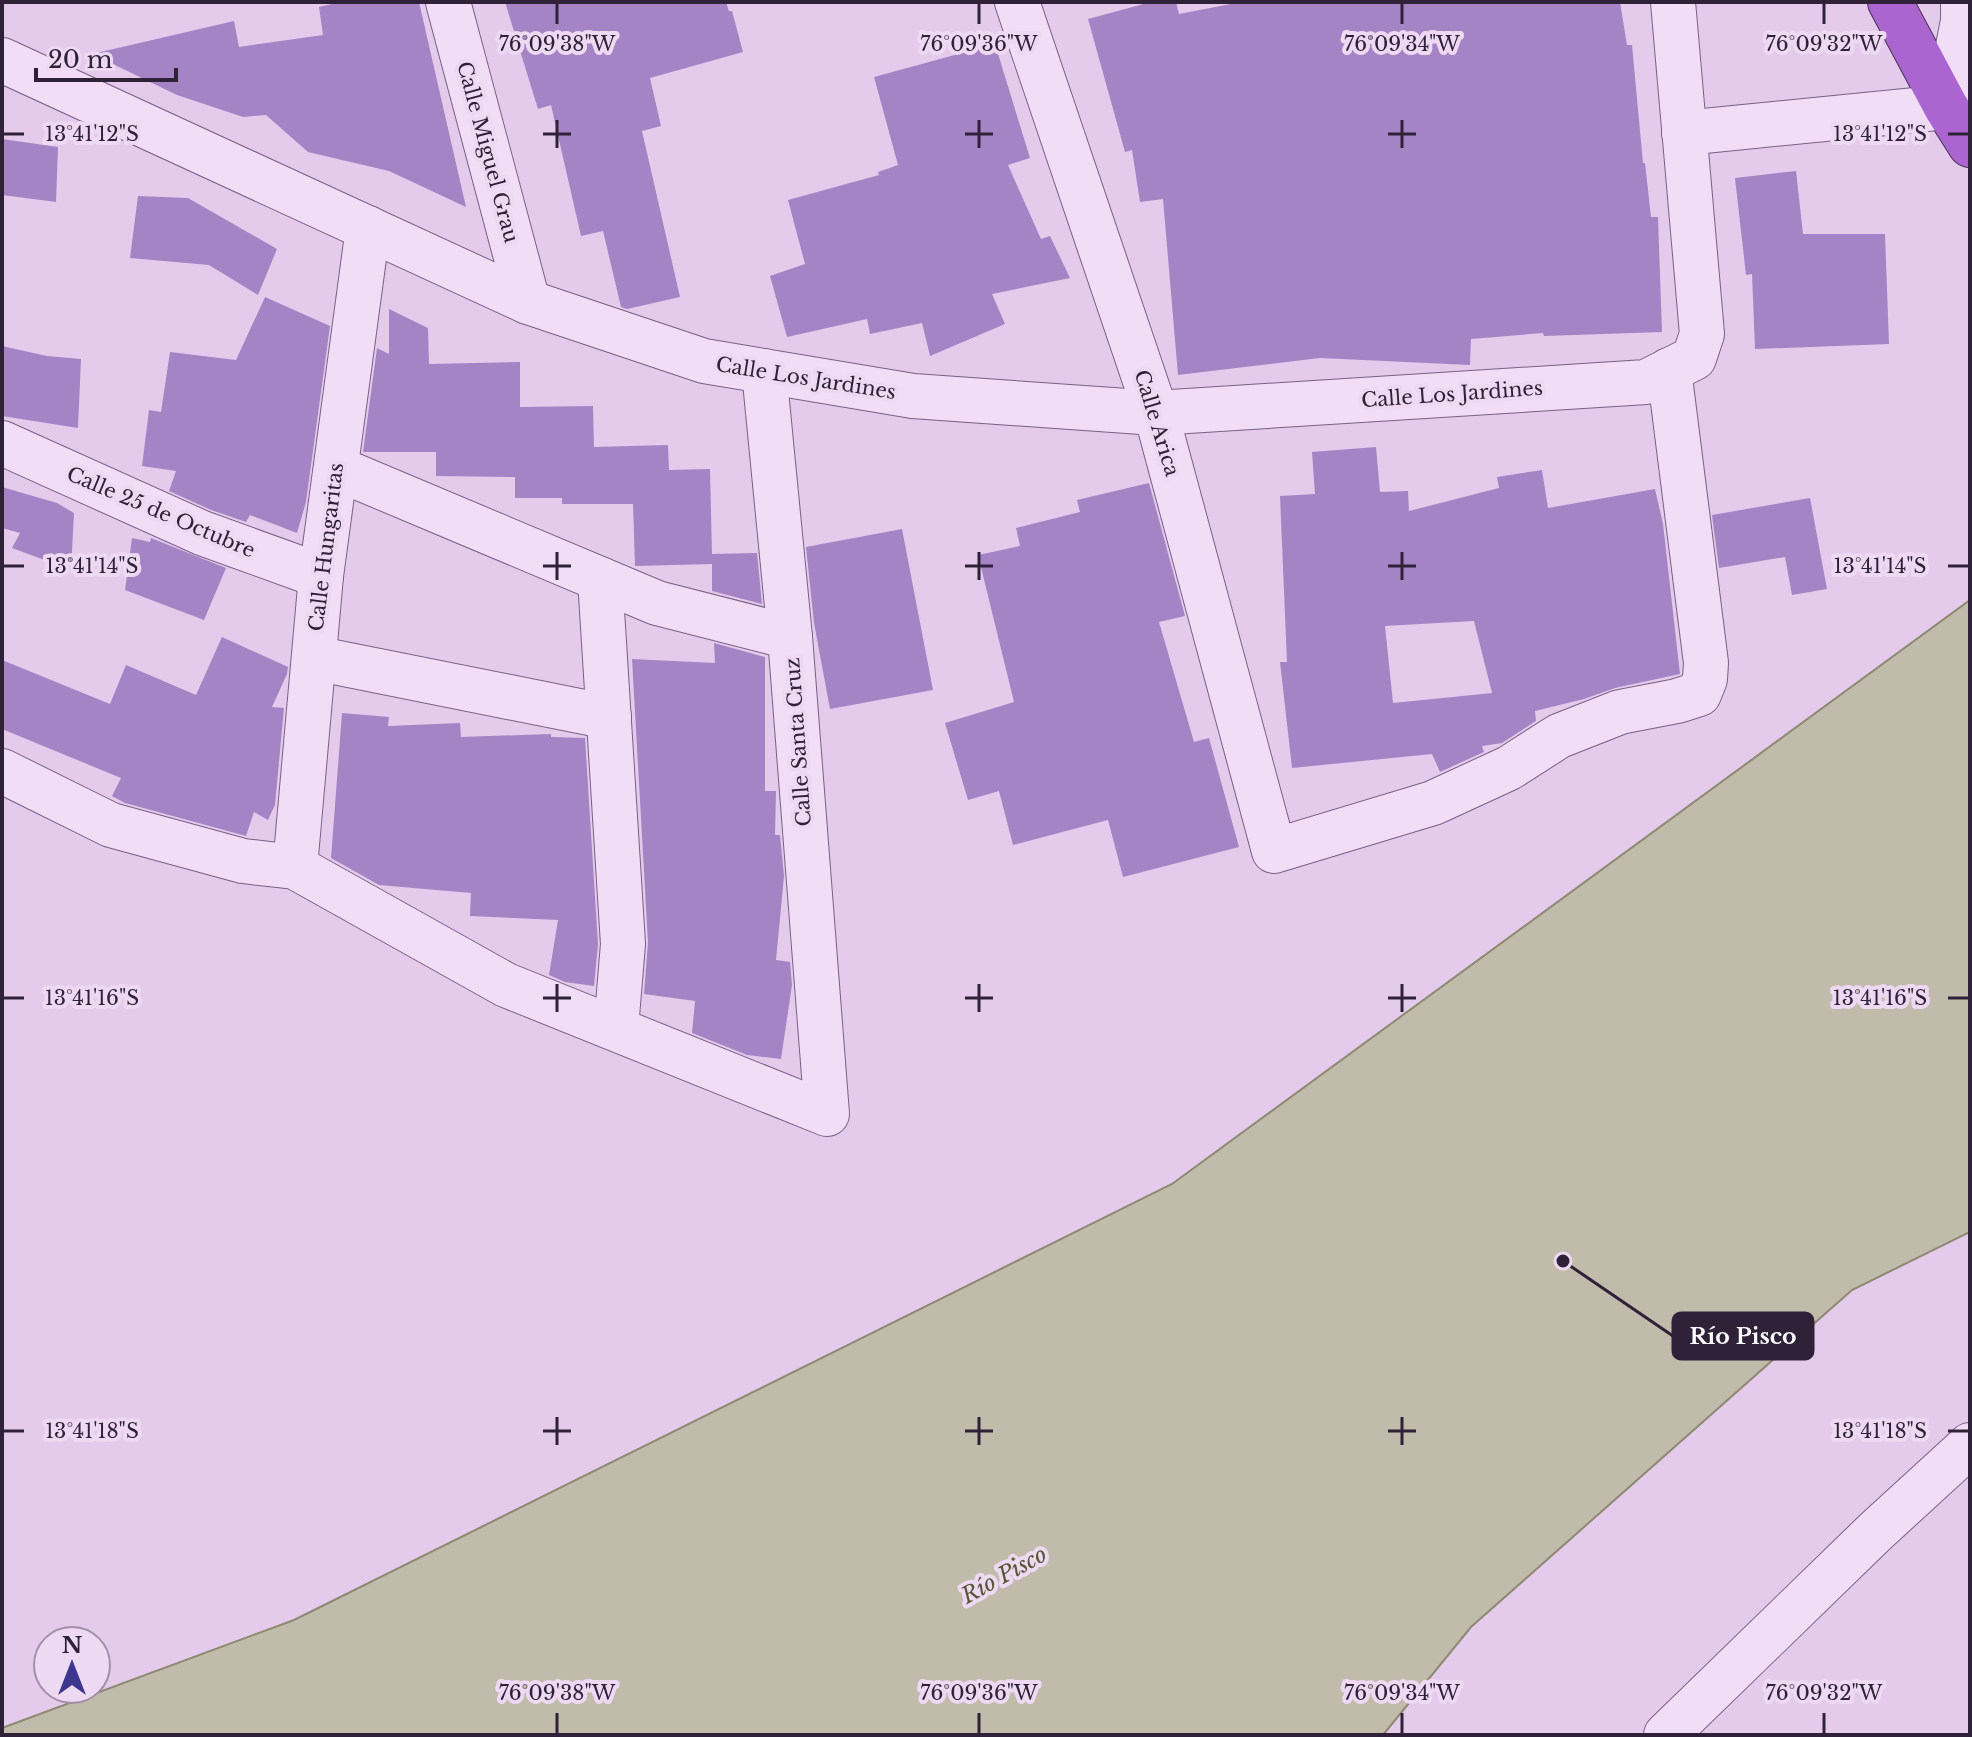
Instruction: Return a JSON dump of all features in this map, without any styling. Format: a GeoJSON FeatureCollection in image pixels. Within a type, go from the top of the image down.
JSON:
{"type":"FeatureCollection","features":[{"type":"Feature","properties":{"kind":"highway"},"geometry":{"type":"LineString","coordinates":[[1890,2],[1970,145]]}},
{"type":"Feature","properties":{"kind":"street","name":"Calle Miguel Grau"},"geometry":{"type":"LineString","coordinates":[[448,2],[528,302]]}},
{"type":"Feature","properties":{"kind":"street","name":"Calle Arica"},"geometry":{"type":"LineString","coordinates":[[1017,2],[1156,413],[1274,851],[1433,803],[1509,768],[1559,736],[1620,712],[1699,694],[1705,679],[1706,663],[1669,370]]}},
{"type":"Feature","properties":{"kind":"street"},"geometry":{"type":"LineString","coordinates":[[1669,370],[1694,358],[1702,334],[1673,2]]}},
{"type":"Feature","properties":{"kind":"street"},"geometry":{"type":"LineString","coordinates":[[1684,133],[1946,107],[1963,21],[1963,2]]}},
{"type":"Feature","properties":{"kind":"street","name":"Calle Los Jardines"},"geometry":{"type":"LineString","coordinates":[[2,60],[528,302],[704,361],[913,396],[1156,413],[1646,382],[1669,370]]}},
{"type":"Feature","properties":{"kind":"street","name":"Calle Hungaritas"},"geometry":{"type":"LineString","coordinates":[[295,867],[321,576],[368,228]]}},
{"type":"Feature","properties":{"kind":"street","name":"Calle Santa Cruz"},"geometry":{"type":"LineString","coordinates":[[616,1028],[827,1114],[790,637],[764,371]]}},
{"type":"Feature","properties":{"kind":"street","name":"Calle 25 de Octubre"},"geometry":{"type":"LineString","coordinates":[[2,443],[202,533],[321,576]]}},
{"type":"Feature","properties":{"kind":"street"},"geometry":{"type":"LineString","coordinates":[[336,468],[657,603],[790,637]]}},
{"type":"Feature","properties":{"kind":"street"},"geometry":{"type":"LineString","coordinates":[[2,771],[111,825],[243,861],[295,867],[506,985],[616,1028],[623,944],[600,579]]}},
{"type":"Feature","properties":{"kind":"street"},"geometry":{"type":"LineString","coordinates":[[314,658],[609,717]]}},
{"type":"Feature","properties":{"kind":"street"},"geometry":{"type":"LineString","coordinates":[[1666,1735],[1875,1532],[1970,1445]]}},
{"type":"Feature","properties":{"kind":"water"},"geometry":{"type":"Polygon","coordinates":[[[1970,600],[1970,1232],[1852,1290],[1471,1627],[1383,1735],[2,1735],[2,1728],[64,1705],[112,1705],[112,1687],[294,1620],[1172,1184],[1970,600]]]}},
{"type":"Feature","properties":{"kind":"building"},"geometry":{"type":"Polygon","coordinates":[[[340,2],[419,2],[466,207],[389,171],[308,152],[266,115],[243,117],[177,95],[92,54],[234,21],[239,47],[323,35],[319,7],[340,2]]]}},
{"type":"Feature","properties":{"kind":"building"},"geometry":{"type":"Polygon","coordinates":[[[505,2],[726,2],[729,11],[732,11],[743,52],[650,78],[661,126],[642,131],[680,297],[627,309],[621,307],[603,231],[581,236],[551,105],[538,109],[505,2]]]}},
{"type":"Feature","properties":{"kind":"building"},"geometry":{"type":"Polygon","coordinates":[[[1151,2],[1176,2],[1179,14],[1241,2],[1620,2],[1627,45],[1632,45],[1651,217],[1658,217],[1662,332],[1544,336],[1543,333],[1471,339],[1470,365],[1320,358],[1178,375],[1163,199],[1140,202],[1132,150],[1125,152],[1088,19],[1151,2]]]}},
{"type":"Feature","properties":{"kind":"building"},"geometry":{"type":"Polygon","coordinates":[[[995,44],[1030,158],[1008,165],[1041,239],[1050,236],[1070,278],[992,294],[1005,324],[930,356],[922,323],[870,334],[867,319],[787,337],[770,276],[805,264],[788,200],[879,175],[878,172],[898,165],[874,77],[995,44]]]}},
{"type":"Feature","properties":{"kind":"building"},"geometry":{"type":"Polygon","coordinates":[[[2,139],[58,147],[56,202],[2,195],[2,139]]]}},
{"type":"Feature","properties":{"kind":"building"},"geometry":{"type":"Polygon","coordinates":[[[1796,171],[1803,234],[1885,234],[1889,344],[1755,349],[1752,274],[1746,275],[1735,178],[1796,171]]]}},
{"type":"Feature","properties":{"kind":"building"},"geometry":{"type":"Polygon","coordinates":[[[138,196],[188,198],[277,249],[258,295],[209,265],[130,258],[138,196]]]}},
{"type":"Feature","properties":{"kind":"building"},"geometry":{"type":"Polygon","coordinates":[[[265,297],[330,326],[306,502],[297,533],[250,515],[246,522],[211,510],[169,491],[176,471],[142,466],[149,410],[161,412],[170,352],[236,360],[265,297]]]}},
{"type":"Feature","properties":{"kind":"building"},"geometry":{"type":"Polygon","coordinates":[[[389,309],[428,328],[429,364],[520,362],[520,407],[593,406],[594,447],[668,445],[669,470],[710,469],[712,554],[757,553],[762,604],[712,591],[712,564],[635,566],[633,504],[562,504],[562,498],[515,498],[515,477],[436,476],[436,452],[363,452],[377,348],[389,354],[389,309]]]}},
{"type":"Feature","properties":{"kind":"building"},"geometry":{"type":"Polygon","coordinates":[[[2,346],[47,356],[81,359],[78,428],[2,416],[2,346]]]}},
{"type":"Feature","properties":{"kind":"building"},"geometry":{"type":"Polygon","coordinates":[[[1376,447],[1380,492],[1408,491],[1409,511],[1499,488],[1497,477],[1542,470],[1548,508],[1655,489],[1663,524],[1680,674],[1615,688],[1535,711],[1536,721],[1502,743],[1482,746],[1484,752],[1440,772],[1432,754],[1292,768],[1280,662],[1287,662],[1280,496],[1315,494],[1312,452],[1376,447]],[[1474,621],[1385,626],[1393,703],[1492,693],[1474,621]]]}},
{"type":"Feature","properties":{"kind":"building"},"geometry":{"type":"Polygon","coordinates":[[[1149,483],[1185,616],[1159,622],[1194,742],[1209,738],[1239,847],[1123,877],[1108,820],[1013,845],[999,791],[968,800],[945,723],[1014,702],[978,555],[1020,546],[1016,528],[1080,512],[1077,500],[1149,483]]]}},
{"type":"Feature","properties":{"kind":"building"},"geometry":{"type":"Polygon","coordinates":[[[2,487],[57,503],[74,513],[71,570],[12,548],[20,533],[2,528],[2,487]]]}},
{"type":"Feature","properties":{"kind":"building"},"geometry":{"type":"Polygon","coordinates":[[[1810,498],[1827,589],[1792,595],[1785,557],[1719,568],[1712,515],[1810,498]]]}},
{"type":"Feature","properties":{"kind":"building"},"geometry":{"type":"Polygon","coordinates":[[[902,529],[933,690],[830,709],[814,623],[806,547],[902,529]]]}},
{"type":"Feature","properties":{"kind":"building"},"geometry":{"type":"Polygon","coordinates":[[[132,538],[150,542],[151,538],[226,568],[204,620],[125,590],[132,538]]]}},
{"type":"Feature","properties":{"kind":"building"},"geometry":{"type":"Polygon","coordinates":[[[222,637],[288,667],[272,707],[284,708],[275,805],[268,820],[254,812],[246,836],[125,803],[112,796],[121,778],[2,729],[2,660],[110,704],[126,665],[196,695],[222,637]]]}},
{"type":"Feature","properties":{"kind":"building"},"geometry":{"type":"Polygon","coordinates":[[[714,643],[765,657],[765,791],[776,791],[775,835],[780,835],[784,876],[776,960],[790,962],[792,985],[781,1059],[747,1055],[692,1033],[695,1001],[644,994],[648,942],[632,659],[715,663],[714,643]]]}},
{"type":"Feature","properties":{"kind":"building"},"geometry":{"type":"Polygon","coordinates":[[[342,713],[389,717],[388,726],[460,723],[461,737],[551,734],[551,737],[585,738],[598,944],[594,986],[565,982],[549,975],[558,920],[470,916],[471,893],[379,885],[331,858],[342,713]]]}},
{"type":"Feature","properties":{"kind":"place","name":"Río Pisco"},"geometry":{"type":"Point","coordinates":[1563,1261]}}]}
